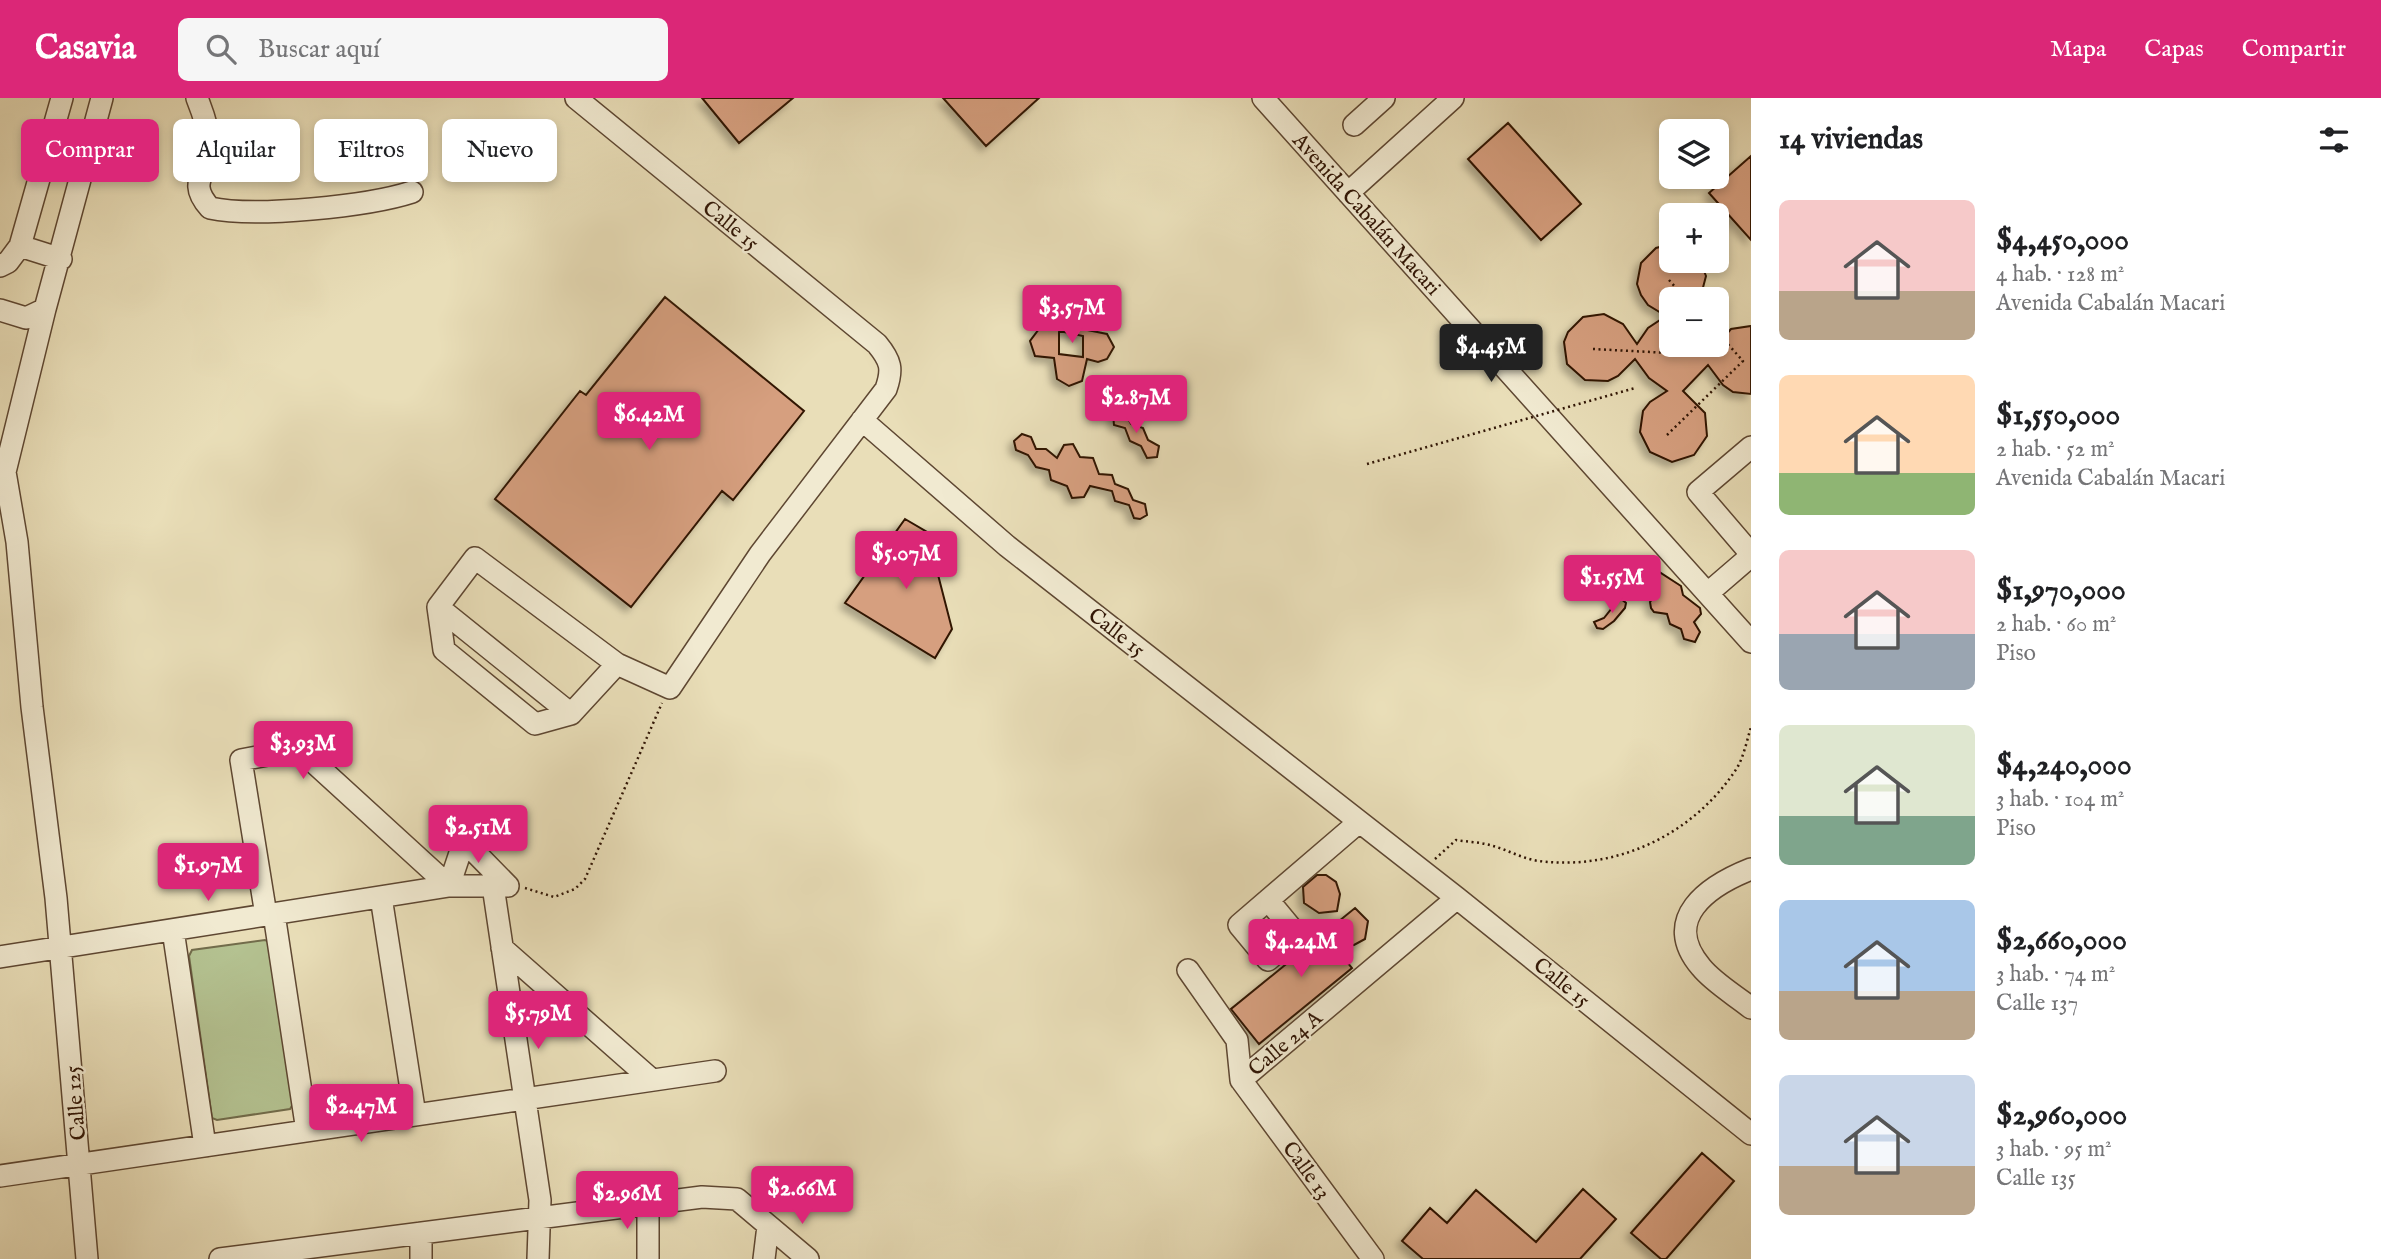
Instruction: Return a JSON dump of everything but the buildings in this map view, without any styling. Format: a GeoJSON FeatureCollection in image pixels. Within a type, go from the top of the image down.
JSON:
{"type":"FeatureCollection","features":[{"type":"Feature","properties":{"kind":"street"},"geometry":{"type":"LineString","coordinates":[[61,258],[7,262],[62,98]]}},
{"type":"Feature","properties":{"kind":"street","name":"Calle 125"},"geometry":{"type":"LineString","coordinates":[[87,1259],[60,948],[32,707],[17,542],[5,472],[45,309],[61,258],[102,98]]}},
{"type":"Feature","properties":{"kind":"street"},"geometry":{"type":"LineString","coordinates":[[197,98],[210,150],[199,176],[198,189],[210,208],[242,211],[368,204],[412,192]]}},
{"type":"Feature","properties":{"kind":"street","name":"Calle 15"},"geometry":{"type":"LineString","coordinates":[[576,98],[877,344],[889,358],[892,371],[886,389],[862,420],[1007,546],[1422,870],[1751,1134]]}},
{"type":"Feature","properties":{"kind":"street","name":"Avenida Cabalán Macari"},"geometry":{"type":"LineString","coordinates":[[1263,98],[1751,642]]}},
{"type":"Feature","properties":{"kind":"street"},"geometry":{"type":"LineString","coordinates":[[1354,125],[1384,98]]}},
{"type":"Feature","properties":{"kind":"street"},"geometry":{"type":"LineString","coordinates":[[1348,193],[1453,98]]}},
{"type":"Feature","properties":{"kind":"street"},"geometry":{"type":"LineString","coordinates":[[0,310],[26,318],[45,309]]}},
{"type":"Feature","properties":{"kind":"street"},"geometry":{"type":"LineString","coordinates":[[617,664],[572,714],[535,724],[444,650],[438,607],[475,558],[617,664],[670,688],[760,554],[862,420]]}},
{"type":"Feature","properties":{"kind":"street"},"geometry":{"type":"LineString","coordinates":[[1708,593],[1751,555],[1698,492],[1751,447]]}},
{"type":"Feature","properties":{"kind":"street"},"geometry":{"type":"LineString","coordinates":[[438,607],[572,714]]}},
{"type":"Feature","properties":{"kind":"street"},"geometry":{"type":"LineString","coordinates":[[307,1131],[241,761],[299,749],[449,886]]}},
{"type":"Feature","properties":{"kind":"street"},"geometry":{"type":"LineString","coordinates":[[1268,900],[1359,822]]}},
{"type":"Feature","properties":{"kind":"street"},"geometry":{"type":"LineString","coordinates":[[449,886],[464,841],[500,886],[502,948],[540,1200],[538,1259]]}},
{"type":"Feature","properties":{"kind":"street"},"geometry":{"type":"LineString","coordinates":[[1751,869],[1731,877],[1700,900],[1689,913],[1684,930],[1692,955],[1703,970],[1751,1008]]}},
{"type":"Feature","properties":{"kind":"street"},"geometry":{"type":"LineString","coordinates":[[0,957],[449,886],[500,886]]}},
{"type":"Feature","properties":{"kind":"street"},"geometry":{"type":"LineString","coordinates":[[382,897],[415,1115]]}},
{"type":"Feature","properties":{"kind":"street","name":"Calle 24 A"},"geometry":{"type":"LineString","coordinates":[[1241,1080],[1457,898]]}},
{"type":"Feature","properties":{"kind":"street"},"geometry":{"type":"LineString","coordinates":[[173,930],[205,1146]]}},
{"type":"Feature","properties":{"kind":"street"},"geometry":{"type":"LineString","coordinates":[[502,948],[652,1080]]}},
{"type":"Feature","properties":{"kind":"street"},"geometry":{"type":"LineString","coordinates":[[1188,970],[1237,1040],[1241,1080]]}},
{"type":"Feature","properties":{"kind":"street"},"geometry":{"type":"LineString","coordinates":[[0,1176],[715,1071]]}},
{"type":"Feature","properties":{"kind":"street","name":"Calle 13"},"geometry":{"type":"LineString","coordinates":[[1241,1080],[1373,1259]]}},
{"type":"Feature","properties":{"kind":"street"},"geometry":{"type":"LineString","coordinates":[[220,1259],[312,1253],[421,1233],[702,1196],[737,1199],[808,1259]]}},
{"type":"Feature","properties":{"kind":"street"},"geometry":{"type":"LineString","coordinates":[[648,1203],[648,1259]]}},
{"type":"Feature","properties":{"kind":"street"},"geometry":{"type":"LineString","coordinates":[[764,1259],[768,1226]]}},
{"type":"Feature","properties":{"kind":"street"},"geometry":{"type":"LineString","coordinates":[[421,1233],[421,1259]]}},
{"type":"Feature","properties":{"kind":"path"},"geometry":{"type":"LineString","coordinates":[[1669,280],[1675,287]]}},
{"type":"Feature","properties":{"kind":"path"},"geometry":{"type":"LineString","coordinates":[[1667,435],[1743,361],[1729,345]]}},
{"type":"Feature","properties":{"kind":"path"},"geometry":{"type":"LineString","coordinates":[[1593,349],[1659,352]]}},
{"type":"Feature","properties":{"kind":"path"},"geometry":{"type":"LineString","coordinates":[[1367,464],[1635,388]]}},
{"type":"Feature","properties":{"kind":"path"},"geometry":{"type":"LineString","coordinates":[[500,886],[554,897],[575,889],[584,879],[650,724],[670,688]]}},
{"type":"Feature","properties":{"kind":"path"},"geometry":{"type":"LineString","coordinates":[[1422,870],[1456,840],[1489,844],[1537,861],[1574,862],[1624,855],[1661,841],[1706,809],[1738,765],[1751,727]]}},
{"type":"Feature","properties":{"kind":"green space"},"geometry":{"type":"Polygon","coordinates":[[[265,940],[270,943],[293,1104],[290,1109],[217,1120],[212,1118],[189,956],[192,950],[265,940]]]}}]}
